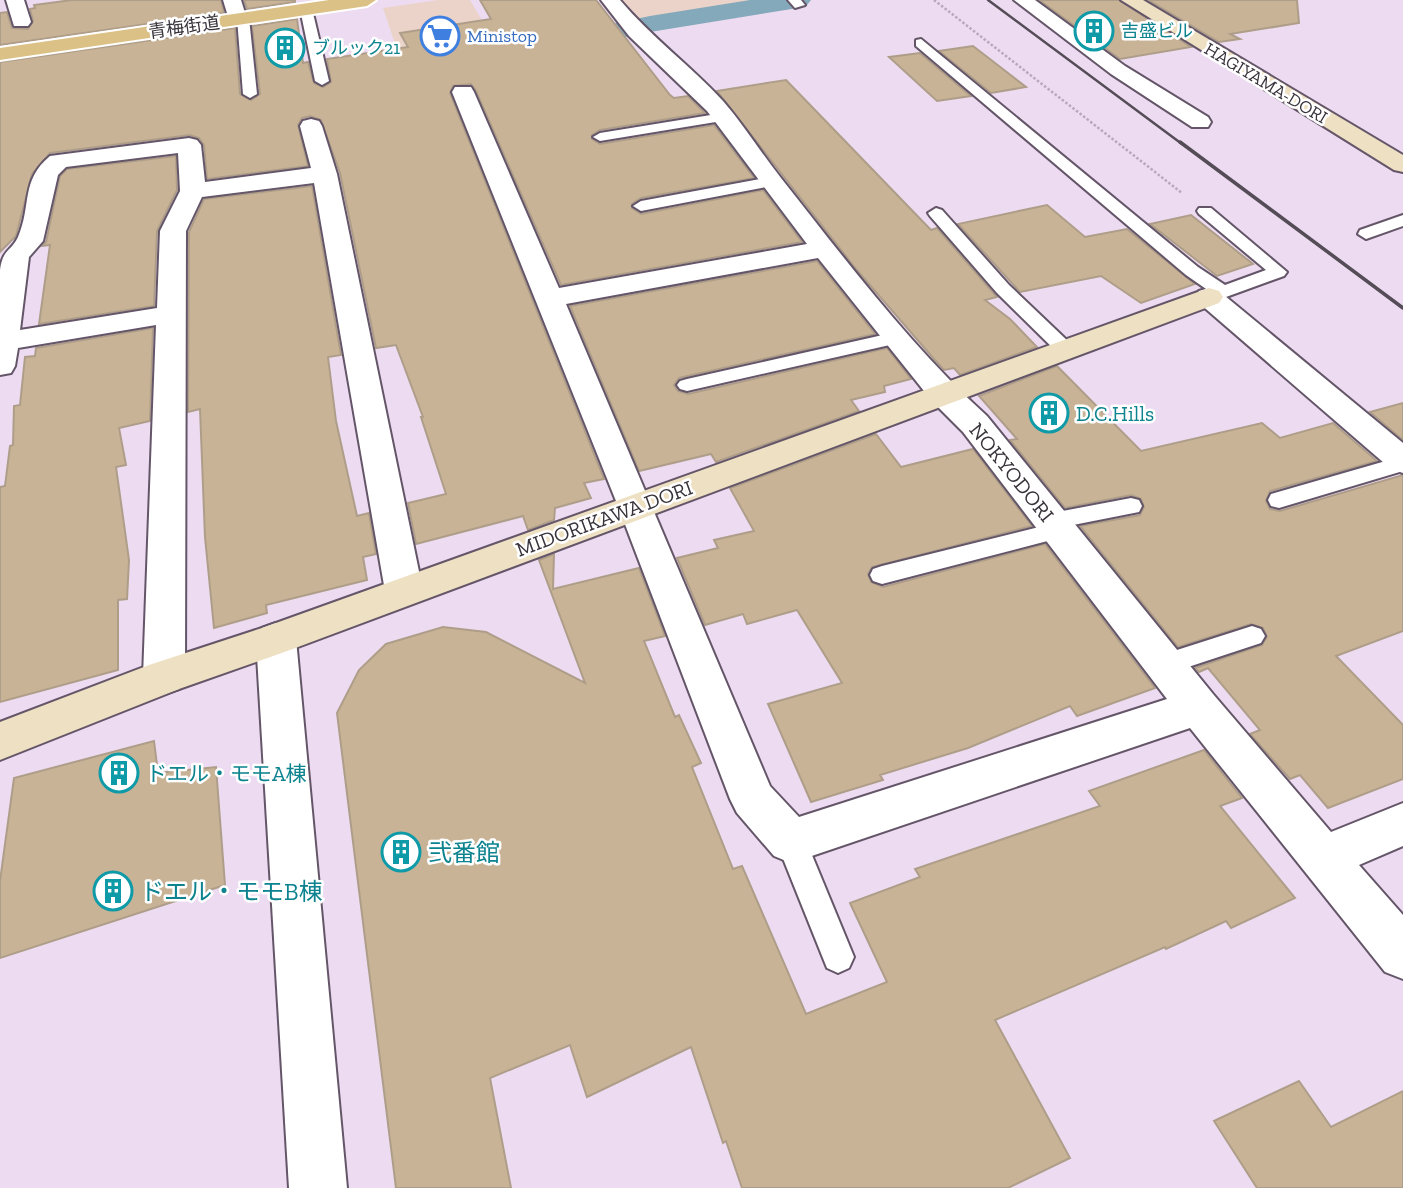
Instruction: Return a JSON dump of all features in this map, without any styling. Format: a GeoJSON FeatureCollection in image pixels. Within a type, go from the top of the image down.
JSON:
{"type":"FeatureCollection","features":[{"type":"Feature","properties":{"kind":"main road","name":"青梅街道"},"geometry":{"type":"LineString","coordinates":[[0,54],[236,10],[306,9],[367,0]]}},
{"type":"Feature","properties":{"kind":"street"},"geometry":{"type":"LineString","coordinates":[[15,0],[23,51]]}},
{"type":"Feature","properties":{"kind":"street","name":"NOKYODORI"},"geometry":{"type":"LineString","coordinates":[[610,0],[633,28],[715,106],[824,249],[943,394],[975,424],[1198,707],[1403,954]]}},
{"type":"Feature","properties":{"kind":"street"},"geometry":{"type":"LineString","coordinates":[[1023,0],[1118,70],[1200,122]]}},
{"type":"Feature","properties":{"kind":"street","name":"HAGIYAMA-DORI"},"geometry":{"type":"LineString","coordinates":[[1130,0],[1403,165]]}},
{"type":"Feature","properties":{"kind":"street"},"geometry":{"type":"LineString","coordinates":[[463,92],[636,506],[753,799],[791,841],[1198,707]]}},
{"type":"Feature","properties":{"kind":"street"},"geometry":{"type":"LineString","coordinates":[[311,126],[325,174],[404,592]]}},
{"type":"Feature","properties":{"kind":"street"},"geometry":{"type":"LineString","coordinates":[[164,677],[173,231],[192,191],[189,145],[59,161],[46,172],[30,241],[16,255],[2,354],[171,314]]}},
{"type":"Feature","properties":{"kind":"street"},"geometry":{"type":"LineString","coordinates":[[192,191],[325,174]]}},
{"type":"Feature","properties":{"kind":"street"},"geometry":{"type":"LineString","coordinates":[[548,299],[824,249]]}},
{"type":"Feature","properties":{"kind":"street"},"geometry":{"type":"LineString","coordinates":[[1216,295],[1403,462]]}},
{"type":"Feature","properties":{"kind":"street","name":"MIDORIKAWA DORI"},"geometry":{"type":"LineString","coordinates":[[0,741],[164,677],[276,639],[1216,295]]}},
{"type":"Feature","properties":{"kind":"street"},"geometry":{"type":"LineString","coordinates":[[276,639],[318,1188]]}},
{"type":"Feature","properties":{"kind":"street"},"geometry":{"type":"LineString","coordinates":[[1324,857],[1403,824]]}},
{"type":"Feature","properties":{"kind":"lane"},"geometry":{"type":"LineString","coordinates":[[306,9],[322,81]]}},
{"type":"Feature","properties":{"kind":"lane"},"geometry":{"type":"LineString","coordinates":[[236,10],[250,94]]}},
{"type":"Feature","properties":{"kind":"lane"},"geometry":{"type":"LineString","coordinates":[[920,43],[1192,271],[1216,295],[1278,272],[1205,211]]}},
{"type":"Feature","properties":{"kind":"lane"},"geometry":{"type":"LineString","coordinates":[[600,138],[723,117]]}},
{"type":"Feature","properties":{"kind":"lane"},"geometry":{"type":"LineString","coordinates":[[641,206],[771,182]]}},
{"type":"Feature","properties":{"kind":"lane"},"geometry":{"type":"LineString","coordinates":[[936,213],[1003,289],[1066,350]]}},
{"type":"Feature","properties":{"kind":"lane"},"geometry":{"type":"LineString","coordinates":[[1366,234],[1403,220]]}},
{"type":"Feature","properties":{"kind":"lane"},"geometry":{"type":"LineString","coordinates":[[687,385],[897,338]]}},
{"type":"Feature","properties":{"kind":"lane"},"geometry":{"type":"LineString","coordinates":[[1279,500],[1403,462]]}},
{"type":"Feature","properties":{"kind":"lane"},"geometry":{"type":"LineString","coordinates":[[882,575],[1131,506]]}},
{"type":"Feature","properties":{"kind":"lane"},"geometry":{"type":"LineString","coordinates":[[1164,664],[1252,636]]}},
{"type":"Feature","properties":{"kind":"lane"},"geometry":{"type":"LineString","coordinates":[[791,841],[838,957]]}},
{"type":"Feature","properties":{"kind":"path"},"geometry":{"type":"LineString","coordinates":[[934,0],[1205,211]]}},
{"type":"Feature","properties":{"kind":"shaded area"},"geometry":{"type":"Polygon","coordinates":[[[438,0],[470,0],[493,39],[398,53],[383,8],[438,0]]]}},
{"type":"Feature","properties":{"kind":"shaded area"},"geometry":{"type":"Polygon","coordinates":[[[619,0],[781,0],[638,23],[619,0]]]}},
{"type":"Feature","properties":{"kind":"building"},"geometry":{"type":"Polygon","coordinates":[[[72,0],[221,0],[224,13],[0,45],[0,13],[7,12],[12,28],[28,29],[33,21],[30,9],[35,8],[34,5],[72,0]]]}},
{"type":"Feature","properties":{"kind":"building"},"geometry":{"type":"Polygon","coordinates":[[[244,0],[295,0],[295,2],[247,9],[244,0]]]}},
{"type":"Feature","properties":{"kind":"building"},"geometry":{"type":"Polygon","coordinates":[[[480,0],[596,0],[670,95],[674,98],[688,96],[705,113],[600,130],[592,135],[592,139],[600,144],[714,125],[754,178],[641,198],[632,204],[632,208],[641,214],[763,190],[802,242],[561,285],[476,91],[471,84],[453,86],[450,93],[604,479],[584,483],[591,498],[555,508],[554,520],[528,530],[523,516],[416,544],[408,503],[446,494],[423,417],[396,345],[376,348],[340,173],[321,120],[310,116],[302,118],[298,125],[308,166],[207,179],[204,145],[199,138],[190,135],[50,153],[32,174],[16,236],[0,252],[0,62],[235,28],[240,94],[251,100],[260,94],[252,26],[297,19],[303,63],[308,62],[314,83],[323,87],[331,82],[327,59],[408,47],[400,33],[491,19],[480,0]]]}},
{"type":"Feature","properties":{"kind":"building"},"geometry":{"type":"Polygon","coordinates":[[[1039,0],[1119,0],[1191,47],[1120,59],[1039,0]]]}},
{"type":"Feature","properties":{"kind":"building"},"geometry":{"type":"Polygon","coordinates":[[[1148,0],[1297,0],[1299,23],[1230,34],[1240,39],[1219,42],[1148,0]]]}},
{"type":"Feature","properties":{"kind":"building"},"geometry":{"type":"Polygon","coordinates":[[[973,46],[1026,87],[991,93],[939,51],[973,46]]]}},
{"type":"Feature","properties":{"kind":"building"},"geometry":{"type":"Polygon","coordinates":[[[920,53],[971,96],[937,101],[889,57],[920,53]]]}},
{"type":"Feature","properties":{"kind":"building"},"geometry":{"type":"Polygon","coordinates":[[[786,80],[931,230],[937,228],[997,297],[985,300],[1010,319],[1037,347],[960,375],[954,368],[944,370],[856,269],[717,91],[786,80]]]}},
{"type":"Feature","properties":{"kind":"building"},"geometry":{"type":"Polygon","coordinates":[[[176,156],[177,190],[157,231],[154,306],[39,324],[50,245],[42,246],[46,242],[60,176],[67,169],[176,156]]]}},
{"type":"Feature","properties":{"kind":"building"},"geometry":{"type":"Polygon","coordinates":[[[312,186],[341,355],[328,357],[336,421],[357,516],[369,513],[376,554],[363,557],[367,580],[266,605],[267,613],[214,628],[205,537],[200,409],[188,412],[189,232],[204,199],[312,186]]]}},
{"type":"Feature","properties":{"kind":"building"},"geometry":{"type":"Polygon","coordinates":[[[1047,205],[1085,237],[1127,229],[1195,284],[1141,303],[1101,276],[1020,292],[958,224],[1047,205]]]}},
{"type":"Feature","properties":{"kind":"building"},"geometry":{"type":"Polygon","coordinates":[[[1191,215],[1253,264],[1217,276],[1150,224],[1191,215]]]}},
{"type":"Feature","properties":{"kind":"building"},"geometry":{"type":"Polygon","coordinates":[[[817,261],[875,334],[679,378],[674,385],[678,391],[688,394],[887,348],[911,379],[884,386],[885,392],[851,400],[859,411],[716,462],[711,454],[639,471],[570,306],[817,261]]]}},
{"type":"Feature","properties":{"kind":"building"},"geometry":{"type":"Polygon","coordinates":[[[153,328],[150,421],[119,428],[126,465],[116,467],[129,560],[127,599],[118,600],[118,670],[0,702],[0,487],[5,486],[10,446],[13,445],[14,406],[20,405],[25,357],[35,356],[36,348],[153,328]]]}},
{"type":"Feature","properties":{"kind":"building"},"geometry":{"type":"Polygon","coordinates":[[[1057,366],[1141,451],[1262,423],[1280,438],[1333,423],[1377,461],[1270,491],[1266,501],[1270,509],[1280,511],[1403,475],[1403,631],[1336,656],[1403,725],[1403,779],[1328,808],[1300,775],[1290,779],[1250,734],[1260,730],[1208,668],[1199,672],[1195,668],[1262,645],[1267,637],[1263,628],[1251,624],[1178,647],[1080,526],[1140,515],[1144,507],[1141,499],[1131,495],[1065,508],[1010,440],[1017,439],[979,396],[1057,366]]]}},
{"type":"Feature","properties":{"kind":"building"},"geometry":{"type":"Polygon","coordinates":[[[1403,403],[1403,440],[1370,412],[1403,403]]]}},
{"type":"Feature","properties":{"kind":"building"},"geometry":{"type":"Polygon","coordinates":[[[876,434],[901,467],[973,449],[1032,526],[872,567],[868,574],[871,582],[883,587],[1045,544],[1155,688],[1077,716],[1070,706],[968,748],[880,775],[883,780],[811,802],[768,704],[842,683],[797,610],[747,624],[743,614],[705,625],[677,558],[718,548],[714,540],[754,531],[730,488],[876,434]]]}},
{"type":"Feature","properties":{"kind":"building"},"geometry":{"type":"Polygon","coordinates":[[[554,554],[553,589],[639,568],[665,636],[644,641],[675,717],[679,715],[701,763],[692,767],[733,869],[742,866],[806,1014],[887,982],[850,903],[920,877],[915,869],[1100,806],[1089,791],[1204,750],[1242,798],[1220,806],[1295,898],[1231,928],[1226,921],[1166,949],[1165,947],[995,1020],[1070,1158],[1008,1188],[742,1188],[726,1141],[723,1143],[691,1047],[587,1097],[570,1045],[490,1078],[511,1188],[396,1188],[337,713],[359,670],[386,644],[443,627],[486,632],[585,683],[539,560],[554,554]]]}},
{"type":"Feature","properties":{"kind":"building"},"geometry":{"type":"Polygon","coordinates":[[[154,741],[158,773],[216,767],[225,885],[0,958],[0,881],[14,778],[154,741]]]}},
{"type":"Feature","properties":{"kind":"building"},"geometry":{"type":"Polygon","coordinates":[[[1299,1081],[1331,1127],[1403,1091],[1403,1188],[1257,1188],[1214,1121],[1299,1081]]]}},
{"type":"Feature","properties":{"kind":"waterway"},"geometry":{"type":"LineString","coordinates":[[550,45],[650,24],[798,0]]}},
{"type":"Feature","properties":{"kind":"waterway"},"geometry":{"type":"LineString","coordinates":[[178,111],[396,75]]}},
{"type":"Feature","properties":{"kind":"railway"},"geometry":{"type":"LineString","coordinates":[[988,0],[1182,144]]}},
{"type":"Feature","properties":{"kind":"railway"},"geometry":{"type":"LineString","coordinates":[[1180,142],[1403,308]]}},
{"type":"Feature","properties":{"kind":"place","name":"吉盛ビル"},"geometry":{"type":"Point","coordinates":[1094,31]}},
{"type":"Feature","properties":{"kind":"place","name":"Ministop"},"geometry":{"type":"Point","coordinates":[440,36]}},
{"type":"Feature","properties":{"kind":"place","name":"ブルック21"},"geometry":{"type":"Point","coordinates":[285,48]}},
{"type":"Feature","properties":{"kind":"place","name":"D.C.Hills"},"geometry":{"type":"Point","coordinates":[1049,413]}},
{"type":"Feature","properties":{"kind":"place","name":"ドエル・モモA棟"},"geometry":{"type":"Point","coordinates":[119,773]}},
{"type":"Feature","properties":{"kind":"place","name":"弐番館"},"geometry":{"type":"Point","coordinates":[401,852]}},
{"type":"Feature","properties":{"kind":"place","name":"ドエル・モモB棟"},"geometry":{"type":"Point","coordinates":[113,891]}}]}
